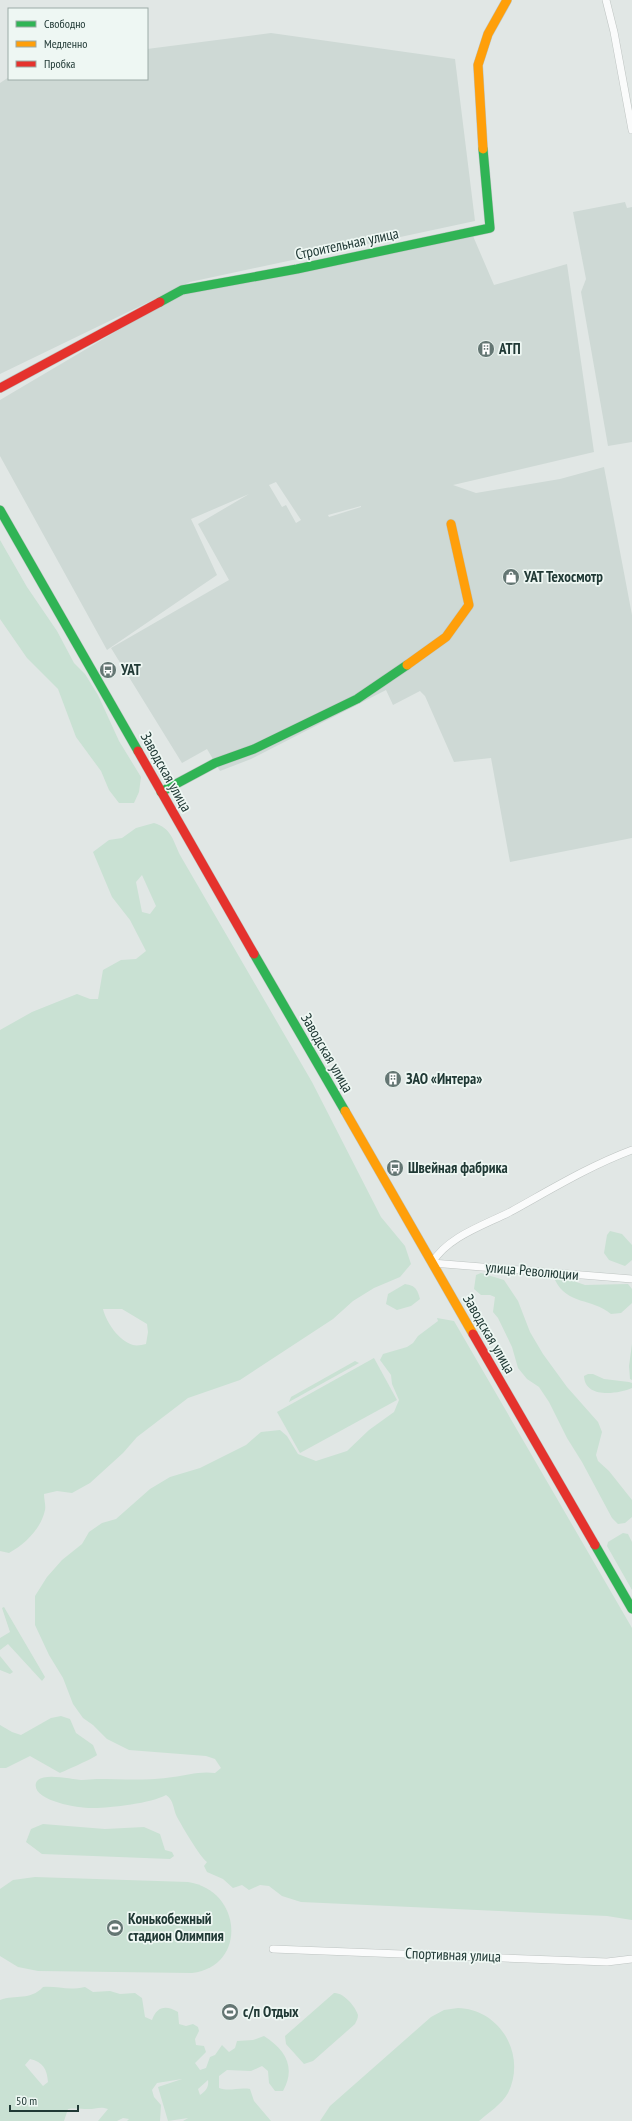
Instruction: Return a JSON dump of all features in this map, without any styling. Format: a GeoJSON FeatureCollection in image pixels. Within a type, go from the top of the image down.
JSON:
{"type":"FeatureCollection","features":[{"type":"Feature","properties":{"kind":"main road","name":"Строительная улица"},"geometry":{"type":"LineString","coordinates":[[0,388],[182,290],[297,269],[490,228],[479,105],[478,65],[488,34],[506,0]]}},
{"type":"Feature","properties":{"kind":"main road","name":"Заводская улица"},"geometry":{"type":"LineString","coordinates":[[0,510],[632,1609]]}},
{"type":"Feature","properties":{"kind":"main road"},"geometry":{"type":"LineString","coordinates":[[161,792],[215,763],[254,749],[357,699],[398,673],[446,637],[469,605],[451,524]]}},
{"type":"Feature","properties":{"kind":"street"},"geometry":{"type":"LineString","coordinates":[[606,0],[614,32],[632,130]]}},
{"type":"Feature","properties":{"kind":"street"},"geometry":{"type":"LineString","coordinates":[[432,1263],[437,1254],[458,1238],[570,1178],[611,1158],[632,1150]]}},
{"type":"Feature","properties":{"kind":"street","name":"улица Революции"},"geometry":{"type":"LineString","coordinates":[[432,1263],[632,1279]]}},
{"type":"Feature","properties":{"kind":"street","name":"Спортивная улица"},"geometry":{"type":"LineString","coordinates":[[273,1949],[608,1962],[632,1959]]}},
{"type":"Feature","properties":{"kind":"shaded area"},"geometry":{"type":"Polygon","coordinates":[[[271,33],[455,59],[475,221],[190,282],[0,374],[0,83],[8,78],[8,80],[148,80],[148,49],[271,33]]]}},
{"type":"Feature","properties":{"kind":"shaded area"},"geometry":{"type":"Polygon","coordinates":[[[625,202],[627,208],[632,207],[632,442],[608,446],[581,292],[586,279],[573,212],[625,202]]]}},
{"type":"Feature","properties":{"kind":"shaded area"},"geometry":{"type":"Polygon","coordinates":[[[473,236],[494,285],[567,264],[594,452],[453,485],[476,493],[560,479],[604,467],[632,615],[632,838],[510,862],[491,758],[454,762],[425,696],[420,691],[393,705],[386,690],[251,759],[220,771],[207,749],[182,763],[111,648],[229,580],[198,524],[249,494],[191,519],[217,575],[107,650],[0,456],[0,400],[181,293],[473,236]],[[276,482],[269,485],[282,507],[286,505],[296,523],[301,520],[276,482]],[[361,506],[328,515],[329,517],[361,506]]]}},
{"type":"Feature","properties":{"kind":"green space"},"geometry":{"type":"Polygon","coordinates":[[[0,540],[27,587],[57,631],[74,663],[85,674],[98,695],[119,741],[141,777],[139,792],[134,803],[119,803],[109,790],[101,771],[76,737],[58,689],[27,658],[0,619],[0,540]]]}},
{"type":"Feature","properties":{"kind":"green space"},"geometry":{"type":"Polygon","coordinates":[[[154,823],[160,825],[171,835],[180,855],[312,1082],[381,1217],[405,1246],[411,1264],[400,1277],[374,1288],[353,1301],[333,1319],[240,1380],[188,1398],[137,1437],[123,1453],[90,1483],[72,1493],[57,1491],[44,1494],[45,1508],[43,1517],[36,1530],[21,1545],[9,1553],[0,1551],[0,1030],[32,1012],[77,994],[90,999],[98,999],[103,970],[121,960],[136,959],[146,951],[130,920],[112,897],[93,852],[109,840],[122,838],[136,828],[154,823]],[[142,875],[136,882],[142,912],[150,914],[156,906],[142,875]],[[103,1309],[110,1325],[123,1340],[133,1345],[146,1344],[148,1332],[147,1324],[122,1309],[103,1309]]]}},
{"type":"Feature","properties":{"kind":"green space"},"geometry":{"type":"Polygon","coordinates":[[[610,1231],[622,1234],[632,1245],[632,1260],[625,1266],[609,1260],[604,1253],[607,1235],[610,1231]]]}},
{"type":"Feature","properties":{"kind":"green space"},"geometry":{"type":"Polygon","coordinates":[[[481,1273],[504,1280],[518,1301],[530,1332],[543,1354],[567,1387],[598,1422],[602,1432],[596,1455],[598,1461],[609,1471],[632,1500],[632,1517],[625,1523],[618,1524],[612,1518],[582,1462],[567,1438],[549,1402],[539,1387],[527,1379],[518,1368],[512,1347],[498,1318],[493,1312],[495,1297],[490,1295],[481,1295],[474,1289],[476,1275],[481,1273]]]}},
{"type":"Feature","properties":{"kind":"green space"},"geometry":{"type":"Polygon","coordinates":[[[559,1276],[585,1285],[628,1284],[632,1289],[632,1303],[621,1313],[611,1314],[596,1305],[573,1298],[566,1294],[555,1280],[559,1276]]]}},
{"type":"Feature","properties":{"kind":"green space"},"geometry":{"type":"Polygon","coordinates":[[[405,1284],[416,1288],[420,1299],[411,1306],[397,1310],[386,1304],[388,1294],[405,1284]]]}},
{"type":"Feature","properties":{"kind":"green space"},"geometry":{"type":"Polygon","coordinates":[[[437,1318],[454,1321],[632,1628],[632,1920],[607,1916],[301,1902],[282,1896],[269,1886],[260,1885],[249,1890],[242,1885],[233,1888],[223,1879],[207,1872],[204,1866],[207,1862],[187,1834],[177,1817],[172,1802],[166,1795],[160,1798],[131,1804],[101,1808],[88,1808],[59,1803],[41,1795],[37,1789],[36,1783],[39,1779],[44,1777],[82,1780],[155,1779],[199,1773],[215,1773],[221,1768],[215,1759],[206,1756],[129,1750],[107,1739],[93,1725],[83,1718],[73,1704],[63,1678],[49,1655],[35,1625],[35,1596],[47,1577],[62,1560],[82,1544],[89,1532],[102,1523],[116,1519],[150,1489],[170,1477],[200,1468],[246,1445],[261,1432],[280,1430],[287,1436],[298,1454],[316,1461],[347,1451],[369,1430],[394,1412],[399,1400],[392,1384],[391,1375],[380,1360],[383,1354],[407,1347],[413,1343],[418,1336],[438,1321],[437,1318]]]}},
{"type":"Feature","properties":{"kind":"green space"},"geometry":{"type":"Polygon","coordinates":[[[632,1344],[632,1380],[630,1379],[629,1366],[632,1344]]]}},
{"type":"Feature","properties":{"kind":"green space"},"geometry":{"type":"Polygon","coordinates":[[[374,1358],[397,1400],[300,1453],[277,1412],[374,1358]]]}},
{"type":"Feature","properties":{"kind":"green space"},"geometry":{"type":"Polygon","coordinates":[[[355,1361],[359,1363],[289,1402],[291,1397],[355,1361]]]}},
{"type":"Feature","properties":{"kind":"green space"},"geometry":{"type":"Polygon","coordinates":[[[593,1374],[604,1379],[629,1382],[632,1383],[632,1388],[611,1393],[596,1391],[590,1388],[586,1383],[584,1376],[593,1374]]]}},
{"type":"Feature","properties":{"kind":"green space"},"geometry":{"type":"Polygon","coordinates":[[[623,1533],[628,1534],[632,1542],[632,1590],[607,1546],[608,1542],[623,1533]]]}},
{"type":"Feature","properties":{"kind":"green space"},"geometry":{"type":"Polygon","coordinates":[[[4,1607],[45,1677],[42,1681],[8,1644],[0,1650],[0,1638],[10,1632],[2,1608],[4,1607]]]}},
{"type":"Feature","properties":{"kind":"green space"},"geometry":{"type":"Polygon","coordinates":[[[0,1656],[13,1672],[10,1674],[0,1670],[0,1656]]]}},
{"type":"Feature","properties":{"kind":"green space"},"geometry":{"type":"Polygon","coordinates":[[[61,1716],[70,1719],[76,1733],[93,1745],[97,1755],[60,1773],[30,1756],[6,1768],[0,1768],[0,1725],[21,1735],[51,1718],[61,1716]]]}},
{"type":"Feature","properties":{"kind":"green space"},"geometry":{"type":"Polygon","coordinates":[[[43,1824],[105,1829],[144,1827],[160,1834],[165,1850],[172,1852],[174,1856],[170,1859],[42,1854],[26,1842],[31,1829],[43,1824]]]}},
{"type":"Feature","properties":{"kind":"green space","name":"Конькобежный стадион Олимпия"},"geometry":{"type":"Polygon","coordinates":[[[35,1877],[188,1882],[206,1888],[219,1899],[228,1912],[231,1928],[230,1943],[223,1957],[210,1967],[192,1973],[38,1971],[18,1967],[0,1956],[0,1889],[13,1880],[35,1877]]]}},
{"type":"Feature","properties":{"kind":"green space"},"geometry":{"type":"Polygon","coordinates":[[[43,1987],[73,1989],[85,1987],[93,1992],[110,1991],[120,1994],[135,1993],[142,1998],[145,2017],[152,2020],[159,2009],[170,2008],[178,2012],[179,2024],[186,2026],[193,2024],[198,2027],[199,2031],[195,2039],[196,2045],[204,2046],[206,2052],[195,2063],[200,2070],[206,2068],[210,2057],[215,2055],[222,2045],[229,2052],[235,2048],[237,2041],[253,2040],[264,2036],[278,2047],[287,2060],[289,2075],[283,2091],[275,2091],[269,2083],[268,2071],[262,2066],[251,2071],[227,2070],[219,2076],[219,2088],[227,2090],[250,2089],[254,2101],[271,2121],[183,2121],[188,2118],[168,2121],[158,2087],[182,2079],[157,2083],[152,2090],[154,2097],[161,2105],[160,2121],[127,2121],[129,2119],[123,2118],[117,2121],[98,2121],[108,2109],[100,2108],[68,2109],[64,2121],[0,2121],[0,2000],[28,1996],[43,1987]],[[30,2059],[25,2065],[43,2086],[48,2082],[47,2073],[41,2064],[30,2059]],[[208,2080],[198,2089],[200,2095],[207,2089],[208,2080]]]}},
{"type":"Feature","properties":{"kind":"green space"},"geometry":{"type":"Polygon","coordinates":[[[334,1993],[338,1993],[345,1997],[352,2004],[358,2015],[357,2020],[355,2024],[313,2061],[304,2064],[286,2044],[285,2036],[334,1993]]]}},
{"type":"Feature","properties":{"kind":"green space"},"geometry":{"type":"Polygon","coordinates":[[[458,2008],[473,2010],[486,2016],[497,2025],[506,2037],[512,2050],[514,2064],[513,2078],[508,2093],[499,2105],[479,2121],[320,2121],[330,2106],[431,2017],[444,2010],[458,2008]]]}},
{"type":"Feature","properties":{"kind":"traffic: fast"},"geometry":{"type":"LineString","coordinates":[[160,302],[182,290],[297,269],[490,228],[483,149]]}},
{"type":"Feature","properties":{"kind":"traffic: fast"},"geometry":{"type":"LineString","coordinates":[[0,510],[138,751]]}},
{"type":"Feature","properties":{"kind":"traffic: fast"},"geometry":{"type":"LineString","coordinates":[[161,792],[215,763],[254,749],[357,699],[407,665]]}},
{"type":"Feature","properties":{"kind":"traffic: fast"},"geometry":{"type":"LineString","coordinates":[[254,954],[345,1111]]}},
{"type":"Feature","properties":{"kind":"traffic: fast"},"geometry":{"type":"LineString","coordinates":[[595,1545],[632,1609]]}},
{"type":"Feature","properties":{"kind":"traffic: slow"},"geometry":{"type":"LineString","coordinates":[[483,149],[478,65],[488,34],[507,0]]}},
{"type":"Feature","properties":{"kind":"traffic: slow"},"geometry":{"type":"LineString","coordinates":[[407,665],[446,637],[469,605],[451,524]]}},
{"type":"Feature","properties":{"kind":"traffic: slow"},"geometry":{"type":"LineString","coordinates":[[345,1111],[473,1334]]}},
{"type":"Feature","properties":{"kind":"traffic: jam"},"geometry":{"type":"LineString","coordinates":[[0,388],[160,302]]}},
{"type":"Feature","properties":{"kind":"traffic: jam"},"geometry":{"type":"LineString","coordinates":[[138,751],[254,954]]}},
{"type":"Feature","properties":{"kind":"traffic: jam"},"geometry":{"type":"LineString","coordinates":[[473,1334],[595,1545]]}},
{"type":"Feature","properties":{"kind":"place","name":"АТП"},"geometry":{"type":"Point","coordinates":[486,349]}},
{"type":"Feature","properties":{"kind":"place","name":"УАТ Техосмотр"},"geometry":{"type":"Point","coordinates":[511,577]}},
{"type":"Feature","properties":{"kind":"place","name":"УАТ"},"geometry":{"type":"Point","coordinates":[108,670]}},
{"type":"Feature","properties":{"kind":"place","name":"ЗАО «Интера»"},"geometry":{"type":"Point","coordinates":[393,1079]}},
{"type":"Feature","properties":{"kind":"place","name":"Швейная фабрика"},"geometry":{"type":"Point","coordinates":[395,1168]}},
{"type":"Feature","properties":{"kind":"place","name":"Конькобежный стадион Олимпия"},"geometry":{"type":"Point","coordinates":[115,1928]}},
{"type":"Feature","properties":{"kind":"place","name":"с/п Отдых"},"geometry":{"type":"Point","coordinates":[230,2012]}}]}
